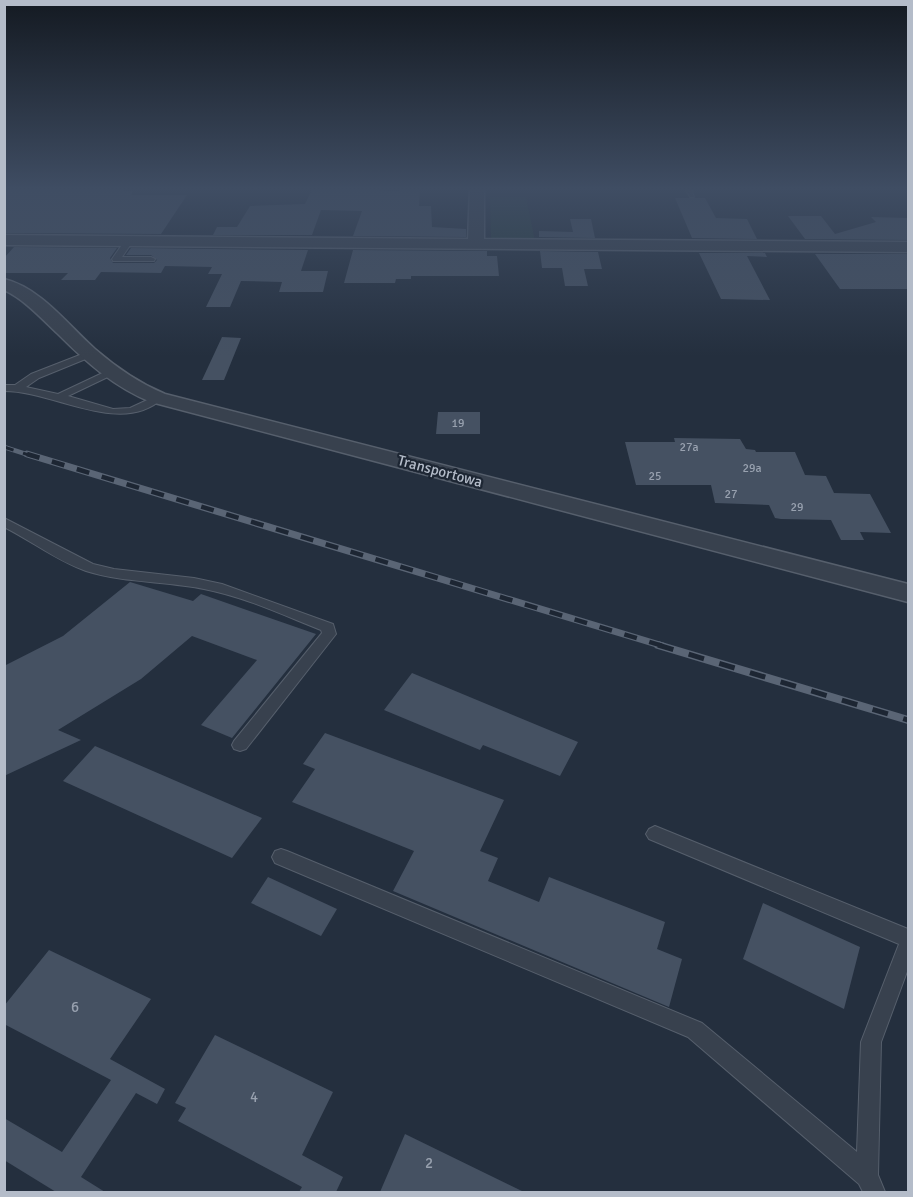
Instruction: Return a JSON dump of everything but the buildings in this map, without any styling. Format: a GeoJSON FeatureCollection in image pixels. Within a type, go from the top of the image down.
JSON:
{"type":"FeatureCollection","features":[{"type":"Feature","properties":{"kind":"street"},"geometry":{"type":"LineString","coordinates":[[460,244],[909,247]]}},
{"type":"Feature","properties":{"kind":"street","name":"Transportowa"},"geometry":{"type":"LineString","coordinates":[[4,284],[23,294],[111,372],[139,392],[909,593]]}},
{"type":"Feature","properties":{"kind":"lane"},"geometry":{"type":"LineString","coordinates":[[127,244],[116,259],[151,259]]}},
{"type":"Feature","properties":{"kind":"lane"},"geometry":{"type":"LineString","coordinates":[[17,388],[35,376],[90,354]]}},
{"type":"Feature","properties":{"kind":"lane"},"geometry":{"type":"LineString","coordinates":[[59,397],[111,372]]}},
{"type":"Feature","properties":{"kind":"lane"},"geometry":{"type":"LineString","coordinates":[[4,388],[17,388],[59,397],[113,412],[132,411],[158,398]]}},
{"type":"Feature","properties":{"kind":"lane"},"geometry":{"type":"LineString","coordinates":[[4,522],[37,539],[50,550],[68,560],[104,572],[211,586],[328,627],[329,634],[240,745]]}},
{"type":"Feature","properties":{"kind":"lane"},"geometry":{"type":"LineString","coordinates":[[655,834],[909,938]]}},
{"type":"Feature","properties":{"kind":"lane"},"geometry":{"type":"LineString","coordinates":[[282,857],[695,1030],[871,1184]]}},
{"type":"Feature","properties":{"kind":"lane"},"geometry":{"type":"LineString","coordinates":[[871,1184],[871,1042],[909,945]]}},
{"type":"Feature","properties":{"kind":"railway"},"geometry":{"type":"LineString","coordinates":[[4,447],[32,456]]}},
{"type":"Feature","properties":{"kind":"railway"},"geometry":{"type":"LineString","coordinates":[[27,454],[663,646]]}},
{"type":"Feature","properties":{"kind":"railway"},"geometry":{"type":"LineString","coordinates":[[658,645],[908,720]]}}]}
